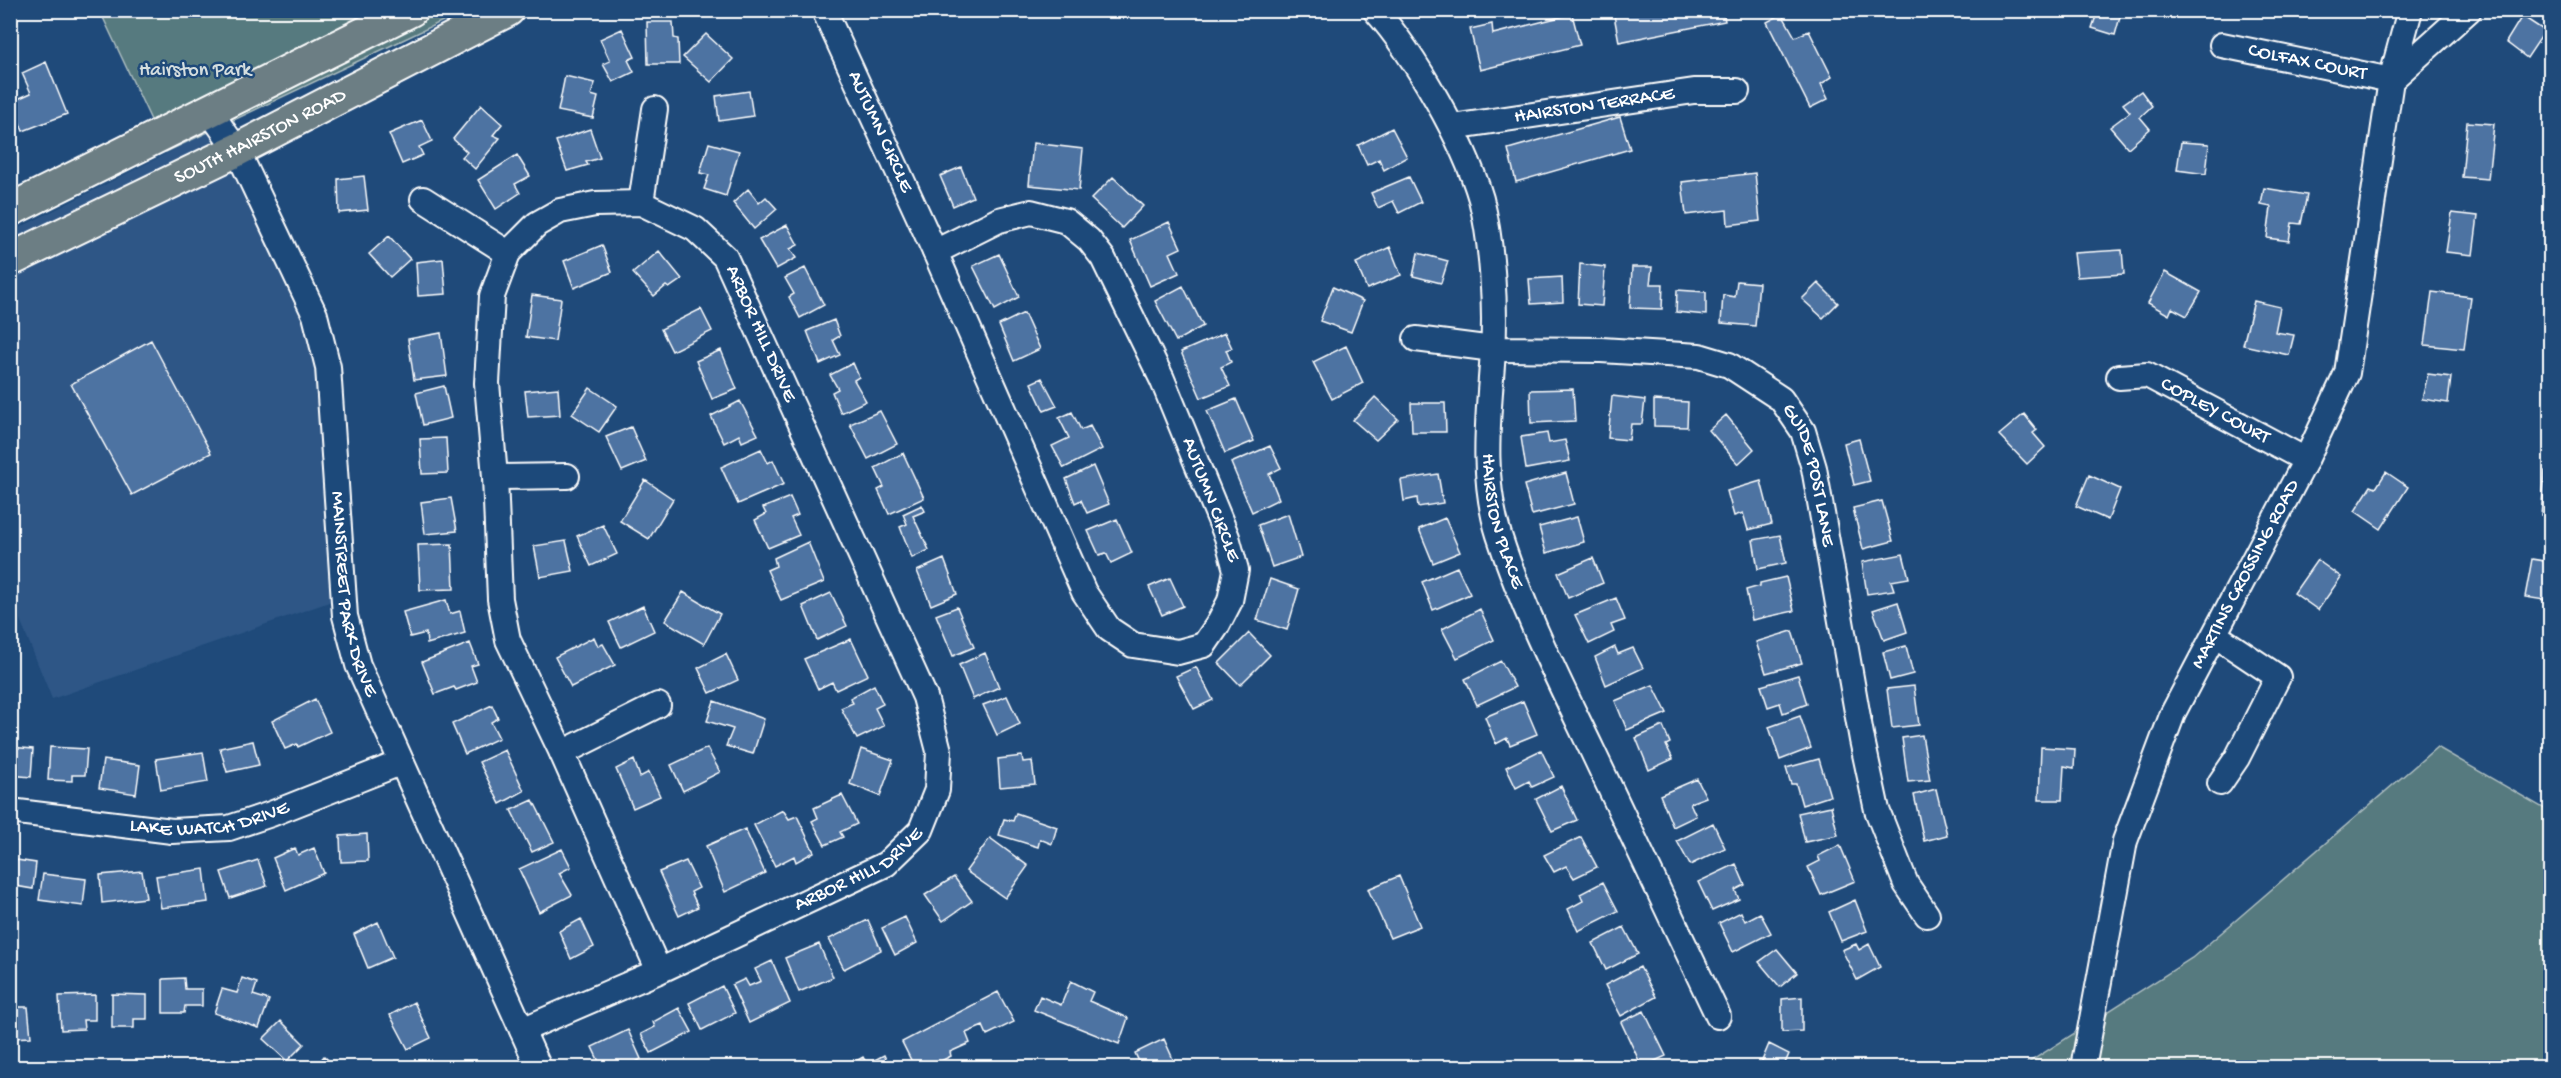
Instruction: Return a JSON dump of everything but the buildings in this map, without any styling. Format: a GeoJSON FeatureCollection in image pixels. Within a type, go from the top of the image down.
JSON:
{"type":"FeatureCollection","features":[{"type":"Feature","properties":{"kind":"main road"},"geometry":{"type":"LineString","coordinates":[[10,210],[411,10]]}},
{"type":"Feature","properties":{"kind":"main road","name":"SOUTH HAIRSTON ROAD"},"geometry":{"type":"LineString","coordinates":[[10,260],[237,150],[508,10]]}},
{"type":"Feature","properties":{"kind":"street","name":"AUTUMN CIRCLE"},"geometry":{"type":"LineString","coordinates":[[824,10],[1084,592],[1109,629],[1133,645],[1178,652],[1204,645],[1230,601],[1236,570],[1227,537],[1162,379],[1103,258],[1089,240],[1066,221],[1031,212],[999,220],[934,252]]}},
{"type":"Feature","properties":{"kind":"street","name":"HAIRSTON PLACE"},"geometry":{"type":"LineString","coordinates":[[1375,10],[1395,32],[1452,127],[1480,199],[1491,258],[1493,349],[1487,456],[1490,499],[1498,533],[1525,610],[1718,1016]]}},
{"type":"Feature","properties":{"kind":"street","name":"MARTINS CROSSING ROAD"},"geometry":{"type":"LineString","coordinates":[[2083,1068],[2125,841],[2174,713],[2306,460],[2347,374],[2391,80],[2410,10]]}},
{"type":"Feature","properties":{"kind":"street"},"geometry":{"type":"LineString","coordinates":[[2391,80],[2469,10]]}},
{"type":"Feature","properties":{"kind":"street","name":"COLFAX COURT"},"geometry":{"type":"LineString","coordinates":[[2222,45],[2391,80]]}},
{"type":"Feature","properties":{"kind":"street","name":"HAIRSTON TERRACE"},"geometry":{"type":"LineString","coordinates":[[1452,127],[1694,91],[1737,91]]}},
{"type":"Feature","properties":{"kind":"street"},"geometry":{"type":"LineString","coordinates":[[641,203],[655,109]]}},
{"type":"Feature","properties":{"kind":"street","name":"MAINSTREET PARK DRIVE"},"geometry":{"type":"LineString","coordinates":[[210,112],[237,150],[315,315],[328,367],[345,616],[358,665],[400,763],[539,1068]]}},
{"type":"Feature","properties":{"kind":"street"},"geometry":{"type":"LineString","coordinates":[[423,200],[508,253]]}},
{"type":"Feature","properties":{"kind":"street","name":"ARBOR HILL DRIVE"},"geometry":{"type":"LineString","coordinates":[[522,1030],[659,971],[886,864],[921,830],[937,790],[939,751],[925,697],[724,257],[695,229],[641,203],[595,204],[560,212],[537,224],[508,253],[492,296],[487,383],[495,477],[500,599],[508,640],[562,753],[659,971]]}},
{"type":"Feature","properties":{"kind":"street","name":"GUIDE POST LANE"},"geometry":{"type":"LineString","coordinates":[[1416,339],[1493,349],[1601,350],[1699,356],[1729,365],[1781,399],[1803,431],[1814,468],[1876,810],[1906,884],[1927,915]]}},
{"type":"Feature","properties":{"kind":"street","name":"COPLEY COURT"},"geometry":{"type":"LineString","coordinates":[[2119,377],[2147,375],[2306,460]]}},
{"type":"Feature","properties":{"kind":"street"},"geometry":{"type":"LineString","coordinates":[[495,477],[567,476]]}},
{"type":"Feature","properties":{"kind":"street"},"geometry":{"type":"LineString","coordinates":[[2215,634],[2278,677],[2237,758],[2220,783]]}},
{"type":"Feature","properties":{"kind":"street"},"geometry":{"type":"LineString","coordinates":[[562,753],[658,705]]}},
{"type":"Feature","properties":{"kind":"street","name":"LAKE WATCH DRIVE"},"geometry":{"type":"LineString","coordinates":[[10,811],[171,831],[229,828],[271,814],[400,763]]}},
{"type":"Feature","properties":{"kind":"shaded area"},"geometry":{"type":"Polygon","coordinates":[[[229,122],[324,375],[355,593],[52,699],[11,597],[11,232],[229,122]]]}},
{"type":"Feature","properties":{"kind":"green space","name":"Hairston Park"},"geometry":{"type":"Polygon","coordinates":[[[100,11],[464,11],[166,152],[100,11]]]}},
{"type":"Feature","properties":{"kind":"green space"},"geometry":{"type":"Polygon","coordinates":[[[2437,747],[2550,812],[2550,1067],[2020,1068],[2192,958],[2437,747]]]}}]}
